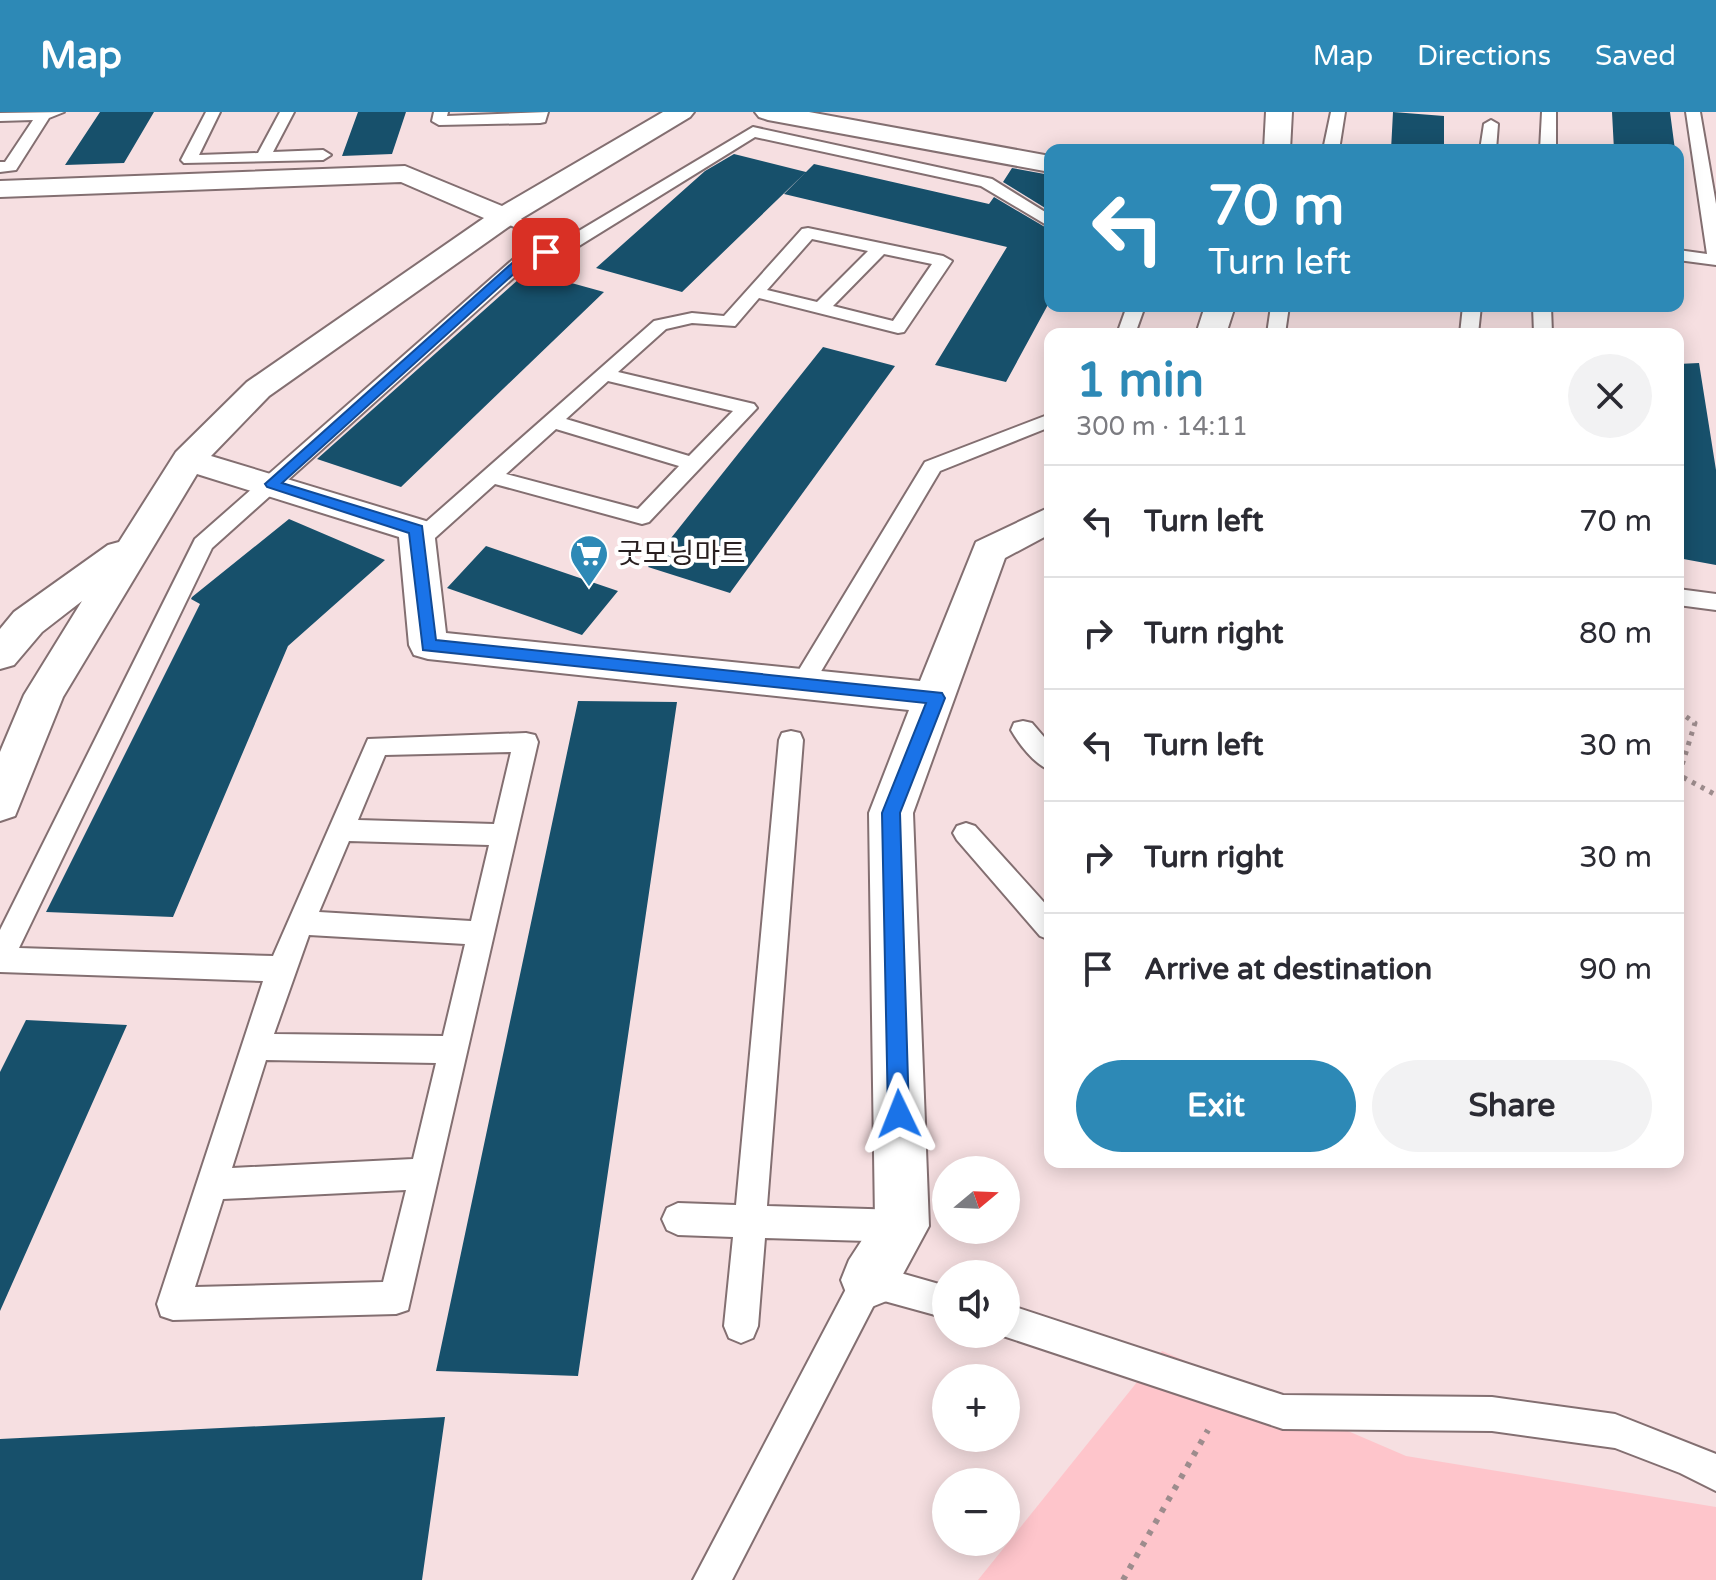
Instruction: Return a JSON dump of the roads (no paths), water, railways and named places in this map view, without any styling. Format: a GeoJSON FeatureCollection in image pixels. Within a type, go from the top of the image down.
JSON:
{"type":"FeatureCollection","features":[{"type":"Feature","properties":{"kind":"street"},"geometry":{"type":"LineString","coordinates":[[0,804],[44,695],[188,460],[258,389],[504,217],[681,112]]}},
{"type":"Feature","properties":{"kind":"street"},"geometry":{"type":"LineString","coordinates":[[768,112],[1044,163]]}},
{"type":"Feature","properties":{"kind":"street"},"geometry":{"type":"LineString","coordinates":[[1277,113],[1277,144]]}},
{"type":"Feature","properties":{"kind":"street"},"geometry":{"type":"LineString","coordinates":[[0,189],[405,174],[504,217]]}},
{"type":"Feature","properties":{"kind":"street"},"geometry":{"type":"LineString","coordinates":[[188,460],[416,530],[428,645],[936,698]]}},
{"type":"Feature","properties":{"kind":"street"},"geometry":{"type":"LineString","coordinates":[[869,1280],[902,1226],[891,813],[989,551],[1044,522]]}},
{"type":"Feature","properties":{"kind":"street"},"geometry":{"type":"LineString","coordinates":[[0,655],[28,622],[139,540]]}},
{"type":"Feature","properties":{"kind":"lane"},"geometry":{"type":"LineString","coordinates":[[213,112],[189,160],[323,155]]}},
{"type":"Feature","properties":{"kind":"lane"},"geometry":{"type":"LineString","coordinates":[[263,157],[287,112]]}},
{"type":"Feature","properties":{"kind":"lane"},"geometry":{"type":"LineString","coordinates":[[441,112],[439,121],[494,116],[540,119],[541,112]]}},
{"type":"Feature","properties":{"kind":"lane"},"geometry":{"type":"LineString","coordinates":[[1332,144],[1338,112]]}},
{"type":"Feature","properties":{"kind":"lane"},"geometry":{"type":"LineString","coordinates":[[1548,144],[1549,112]]}},
{"type":"Feature","properties":{"kind":"lane"},"geometry":{"type":"LineString","coordinates":[[1693,112],[1716,254]]}},
{"type":"Feature","properties":{"kind":"lane"},"geometry":{"type":"LineString","coordinates":[[0,117],[51,114]]}},
{"type":"Feature","properties":{"kind":"lane"},"geometry":{"type":"LineString","coordinates":[[0,167],[10,167],[51,114]]}},
{"type":"Feature","properties":{"kind":"lane"},"geometry":{"type":"LineString","coordinates":[[1489,144],[1491,124]]}},
{"type":"Feature","properties":{"kind":"lane"},"geometry":{"type":"LineString","coordinates":[[281,969],[0,959],[203,544],[524,259],[568,245],[753,132],[986,182],[1044,218]]}},
{"type":"Feature","properties":{"kind":"lane"},"geometry":{"type":"LineString","coordinates":[[504,217],[568,245]]}},
{"type":"Feature","properties":{"kind":"lane"},"geometry":{"type":"LineString","coordinates":[[418,541],[660,325],[692,318],[729,322],[755,292],[808,233],[943,261],[898,328],[755,292]]}},
{"type":"Feature","properties":{"kind":"lane"},"geometry":{"type":"LineString","coordinates":[[821,309],[880,248]]}},
{"type":"Feature","properties":{"kind":"lane"},"geometry":{"type":"LineString","coordinates":[[1684,256],[1716,260]]}},
{"type":"Feature","properties":{"kind":"lane"},"geometry":{"type":"LineString","coordinates":[[490,476],[642,517],[747,408],[605,375]]}},
{"type":"Feature","properties":{"kind":"lane"},"geometry":{"type":"LineString","coordinates":[[552,421],[693,464]]}},
{"type":"Feature","properties":{"kind":"lane"},"geometry":{"type":"LineString","coordinates":[[802,684],[932,467],[1044,422]]}},
{"type":"Feature","properties":{"kind":"lane"},"geometry":{"type":"LineString","coordinates":[[1684,598],[1716,602]]}},
{"type":"Feature","properties":{"kind":"lane"},"geometry":{"type":"LineString","coordinates":[[1023,730],[1044,753]]}},
{"type":"Feature","properties":{"kind":"lane"},"geometry":{"type":"LineString","coordinates":[[741,1326],[791,740]]}},
{"type":"Feature","properties":{"kind":"lane"},"geometry":{"type":"LineString","coordinates":[[526,742],[504,835],[396,1298],[173,1304],[281,969],[377,746],[526,742]]}},
{"type":"Feature","properties":{"kind":"lane"},"geometry":{"type":"LineString","coordinates":[[341,830],[504,835]]}},
{"type":"Feature","properties":{"kind":"lane"},"geometry":{"type":"LineString","coordinates":[[966,833],[1044,921]]}},
{"type":"Feature","properties":{"kind":"lane"},"geometry":{"type":"LineString","coordinates":[[301,923],[481,933]]}},
{"type":"Feature","properties":{"kind":"lane"},"geometry":{"type":"LineString","coordinates":[[256,1047],[454,1050]]}},
{"type":"Feature","properties":{"kind":"lane"},"geometry":{"type":"LineString","coordinates":[[213,1184],[425,1174]]}},
{"type":"Feature","properties":{"kind":"lane"},"geometry":{"type":"LineString","coordinates":[[678,1219],[902,1226]]}},
{"type":"Feature","properties":{"kind":"lane"},"geometry":{"type":"LineString","coordinates":[[712,1580],[869,1280],[932,1298]]}},
{"type":"Feature","properties":{"kind":"lane"},"geometry":{"type":"LineString","coordinates":[[1020,1326],[1283,1412],[1492,1414],[1615,1431],[1690,1459],[1716,1473]]}},
{"type":"Feature","properties":{"kind":"place","name":"굿모닝마트"},"geometry":{"type":"Point","coordinates":[589,588]}}]}
